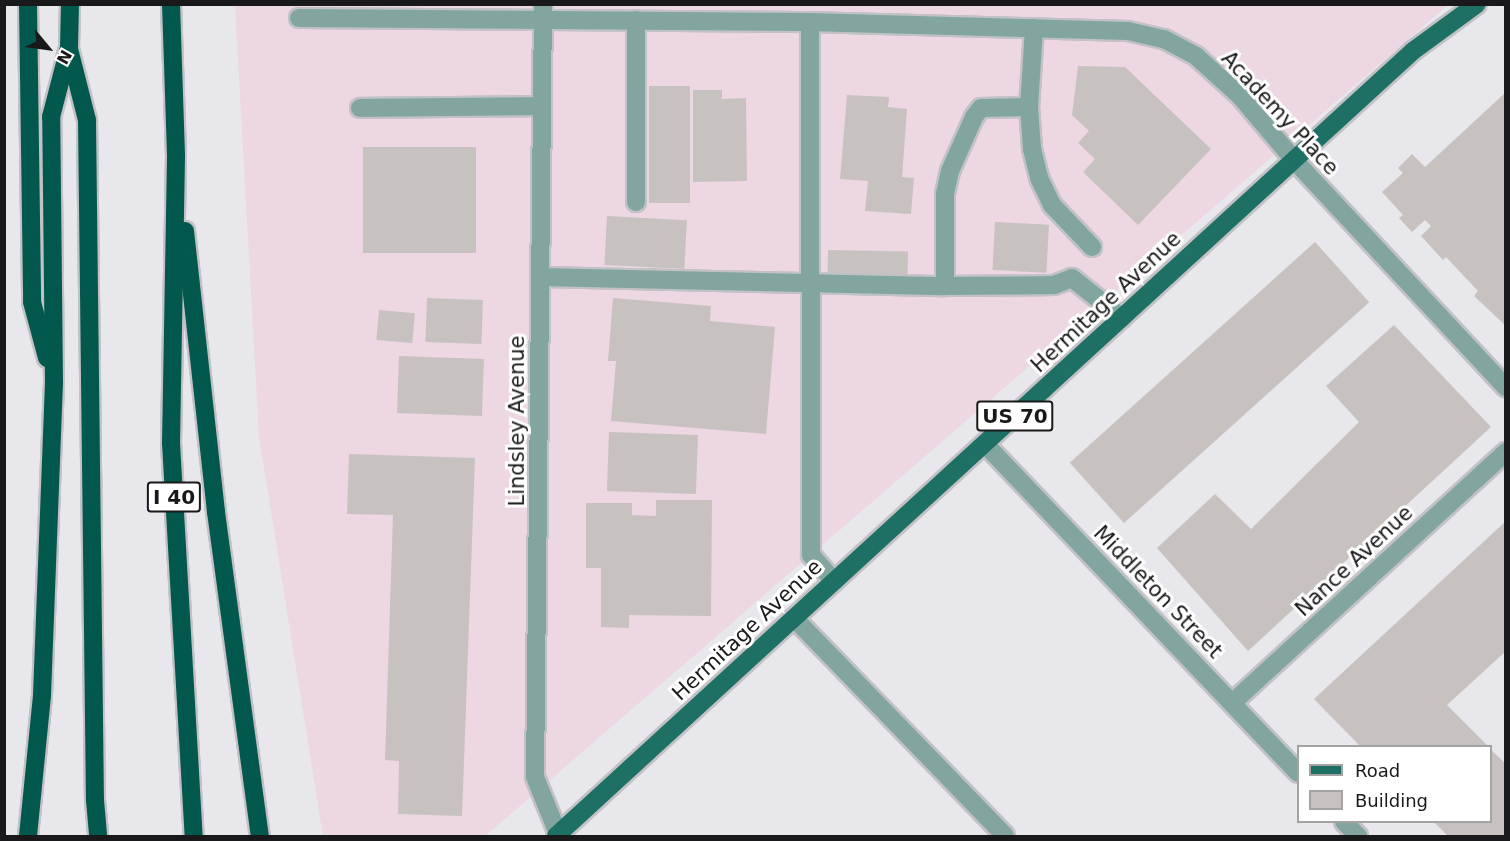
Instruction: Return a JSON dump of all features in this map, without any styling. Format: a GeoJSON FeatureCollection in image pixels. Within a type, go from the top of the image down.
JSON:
{"type":"FeatureCollection","features":[{"type":"Feature","properties":{"kind":"highway"},"geometry":{"type":"LineString","coordinates":[[28,4],[32,302],[54,383]]}},
{"type":"Feature","properties":{"kind":"highway"},"geometry":{"type":"LineString","coordinates":[[28,837],[42,695],[54,383],[51,117],[69,48],[70,4]]}},
{"type":"Feature","properties":{"kind":"highway","name":"I 40"},"geometry":{"type":"LineString","coordinates":[[171,4],[176,158],[171,443],[194,837]]}},
{"type":"Feature","properties":{"kind":"highway"},"geometry":{"type":"LineString","coordinates":[[69,48],[87,120],[95,800],[98,837]]}},
{"type":"Feature","properties":{"kind":"highway"},"geometry":{"type":"LineString","coordinates":[[176,158],[216,512],[260,837]]}},
{"type":"Feature","properties":{"kind":"main road","name":"Hermitage Avenue"},"geometry":{"type":"LineString","coordinates":[[558,836],[1413,51],[1477,4]]}},
{"type":"Feature","properties":{"kind":"street","name":"Academy Place"},"geometry":{"type":"LineString","coordinates":[[298,18],[543,12],[636,20],[1128,30],[1164,39],[1196,56],[1240,96],[1294,160],[1506,387]]}},
{"type":"Feature","properties":{"kind":"street","name":"Lindsley Avenue"},"geometry":{"type":"LineString","coordinates":[[543,12],[536,777],[558,836]]}},
{"type":"Feature","properties":{"kind":"street"},"geometry":{"type":"LineString","coordinates":[[636,20],[636,202]]}},
{"type":"Feature","properties":{"kind":"street"},"geometry":{"type":"LineString","coordinates":[[810,22],[811,555],[834,581]]}},
{"type":"Feature","properties":{"kind":"street"},"geometry":{"type":"LineString","coordinates":[[1034,28],[1029,107],[1032,149],[1039,178],[1052,205],[1092,248]]}},
{"type":"Feature","properties":{"kind":"street"},"geometry":{"type":"LineString","coordinates":[[360,108],[542,106]]}},
{"type":"Feature","properties":{"kind":"street"},"geometry":{"type":"LineString","coordinates":[[945,286],[945,194],[950,171],[974,117],[981,108],[1029,107]]}},
{"type":"Feature","properties":{"kind":"street"},"geometry":{"type":"LineString","coordinates":[[541,276],[811,285],[945,286],[1054,285],[1072,278],[1122,318]]}},
{"type":"Feature","properties":{"kind":"street","name":"Middleton Street"},"geometry":{"type":"LineString","coordinates":[[985,444],[1297,771]]}},
{"type":"Feature","properties":{"kind":"street","name":"Nance Avenue"},"geometry":{"type":"LineString","coordinates":[[1233,703],[1506,452]]}},
{"type":"Feature","properties":{"kind":"street"},"geometry":{"type":"LineString","coordinates":[[794,618],[1005,837]]}},
{"type":"Feature","properties":{"kind":"street"},"geometry":{"type":"LineString","coordinates":[[1345,823],[1358,837]]}},
{"type":"Feature","properties":{"kind":"shaded area"},"geometry":{"type":"Polygon","coordinates":[[[235,5],[1448,5],[485,836],[323,836],[259,436],[235,5]]]}},
{"type":"Feature","properties":{"kind":"building"},"geometry":{"type":"Polygon","coordinates":[[[1078,66],[1125,67],[1211,149],[1138,225],[1083,172],[1095,159],[1078,143],[1089,131],[1072,115],[1078,66]]]}},
{"type":"Feature","properties":{"kind":"building"},"geometry":{"type":"Polygon","coordinates":[[[649,86],[690,86],[690,203],[649,203],[649,86]]]}},
{"type":"Feature","properties":{"kind":"building"},"geometry":{"type":"Polygon","coordinates":[[[693,90],[722,90],[722,99],[746,98],[747,181],[693,182],[693,90]]]}},
{"type":"Feature","properties":{"kind":"building"},"geometry":{"type":"Polygon","coordinates":[[[1506,92],[1506,326],[1474,296],[1478,291],[1446,257],[1443,260],[1421,236],[1431,226],[1425,220],[1412,232],[1399,218],[1403,215],[1382,192],[1403,173],[1398,168],[1412,154],[1425,167],[1506,92]]]}},
{"type":"Feature","properties":{"kind":"building"},"geometry":{"type":"Polygon","coordinates":[[[847,95],[889,97],[888,107],[907,109],[902,177],[914,178],[911,214],[865,211],[868,181],[840,179],[847,95]]]}},
{"type":"Feature","properties":{"kind":"building"},"geometry":{"type":"Polygon","coordinates":[[[363,147],[476,147],[476,253],[363,253],[363,147]]]}},
{"type":"Feature","properties":{"kind":"building"},"geometry":{"type":"Polygon","coordinates":[[[607,216],[687,220],[684,269],[604,265],[607,216]]]}},
{"type":"Feature","properties":{"kind":"building"},"geometry":{"type":"Polygon","coordinates":[[[995,222],[1049,225],[1046,273],[992,270],[995,222]]]}},
{"type":"Feature","properties":{"kind":"building"},"geometry":{"type":"Polygon","coordinates":[[[1315,242],[1369,302],[1124,523],[1070,463],[1315,242]]]}},
{"type":"Feature","properties":{"kind":"building"},"geometry":{"type":"Polygon","coordinates":[[[828,250],[908,251],[908,274],[828,273],[828,250]]]}},
{"type":"Feature","properties":{"kind":"building"},"geometry":{"type":"Polygon","coordinates":[[[427,298],[483,300],[481,344],[425,342],[427,298]]]}},
{"type":"Feature","properties":{"kind":"building"},"geometry":{"type":"Polygon","coordinates":[[[613,298],[711,306],[710,321],[775,327],[766,434],[611,421],[616,361],[608,361],[613,298]]]}},
{"type":"Feature","properties":{"kind":"building"},"geometry":{"type":"Polygon","coordinates":[[[379,310],[415,313],[412,343],[376,340],[379,310]]]}},
{"type":"Feature","properties":{"kind":"building"},"geometry":{"type":"Polygon","coordinates":[[[1394,325],[1491,427],[1248,651],[1157,548],[1215,494],[1251,529],[1359,422],[1326,386],[1394,325]]]}},
{"type":"Feature","properties":{"kind":"building"},"geometry":{"type":"Polygon","coordinates":[[[399,356],[484,359],[482,416],[397,413],[399,356]]]}},
{"type":"Feature","properties":{"kind":"building"},"geometry":{"type":"Polygon","coordinates":[[[609,432],[698,435],[696,494],[607,491],[609,432]]]}},
{"type":"Feature","properties":{"kind":"building"},"geometry":{"type":"Polygon","coordinates":[[[349,454],[475,458],[462,816],[398,814],[399,761],[385,760],[393,515],[347,514],[349,454]]]}},
{"type":"Feature","properties":{"kind":"building"},"geometry":{"type":"Polygon","coordinates":[[[656,500],[712,500],[711,616],[629,615],[629,628],[601,627],[601,568],[586,568],[586,503],[632,503],[632,515],[656,516],[656,500]]]}},
{"type":"Feature","properties":{"kind":"building"},"geometry":{"type":"Polygon","coordinates":[[[1506,521],[1506,651],[1447,705],[1487,745],[1359,745],[1314,699],[1506,521]]]}},
{"type":"Feature","properties":{"kind":"building"},"geometry":{"type":"Polygon","coordinates":[[[1492,751],[1506,764],[1506,836],[1448,836],[1435,823],[1492,823],[1492,751]]]}}]}
